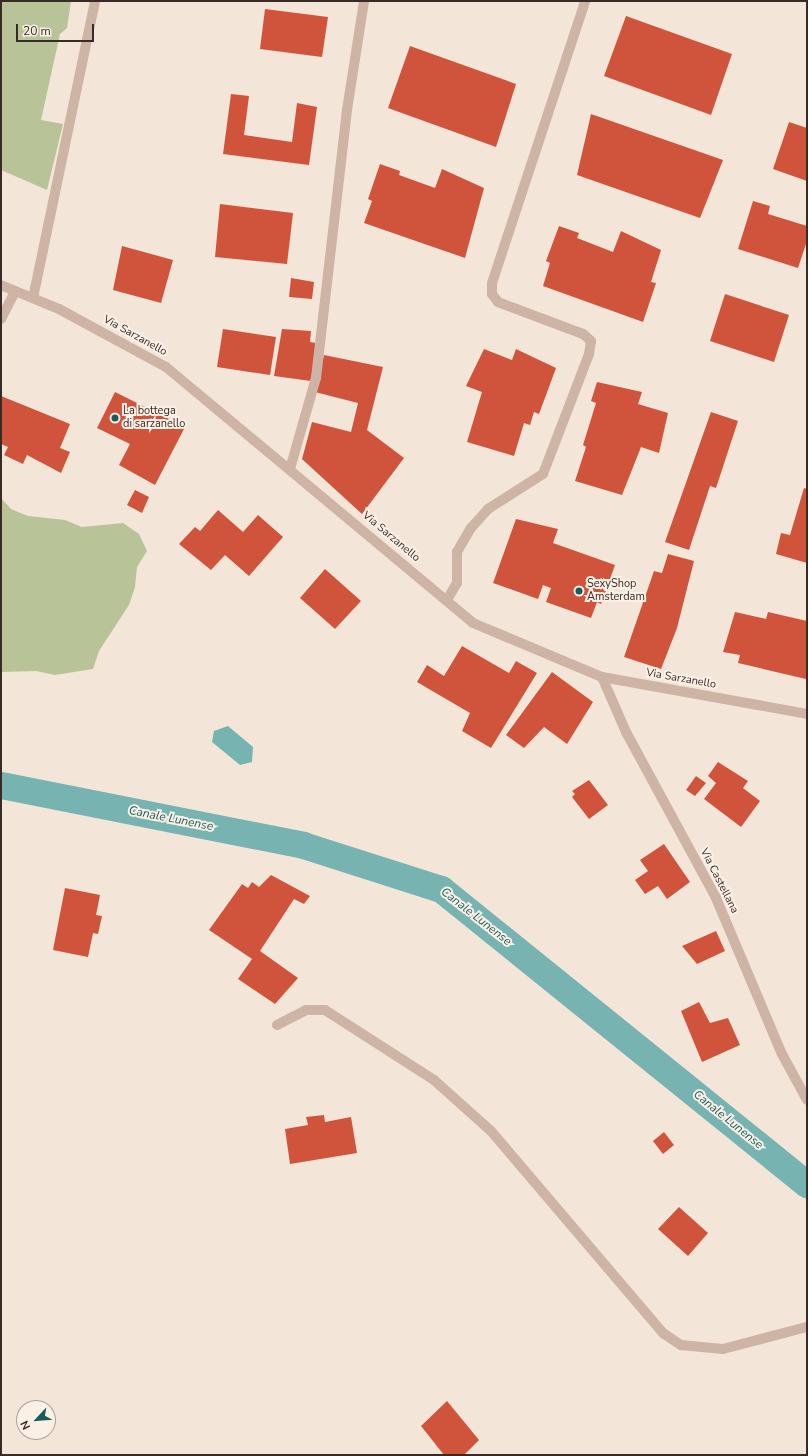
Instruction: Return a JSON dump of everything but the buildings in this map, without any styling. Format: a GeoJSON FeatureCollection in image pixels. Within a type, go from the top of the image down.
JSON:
{"type":"FeatureCollection","features":[{"type":"Feature","properties":{"kind":"street"},"geometry":{"type":"LineString","coordinates":[[33,298],[95,1]]}},
{"type":"Feature","properties":{"kind":"street"},"geometry":{"type":"LineString","coordinates":[[290,469],[316,378],[347,110],[364,1]]}},
{"type":"Feature","properties":{"kind":"street"},"geometry":{"type":"LineString","coordinates":[[447,600],[456,583],[457,552],[471,528],[488,509],[543,474],[589,354],[591,341],[583,334],[498,302],[492,294],[492,283],[585,1]]}},
{"type":"Feature","properties":{"kind":"street","name":"Via Sarzanello"},"geometry":{"type":"LineString","coordinates":[[1,285],[33,298],[166,367],[473,623],[602,678],[807,714]]}},
{"type":"Feature","properties":{"kind":"street"},"geometry":{"type":"LineString","coordinates":[[1,319],[15,291]]}},
{"type":"Feature","properties":{"kind":"street","name":"Via Castellana"},"geometry":{"type":"LineString","coordinates":[[602,678],[626,732],[716,898],[782,1054],[807,1100]]}},
{"type":"Feature","properties":{"kind":"street"},"geometry":{"type":"LineString","coordinates":[[277,1025],[306,1010],[325,1010],[434,1080],[491,1130],[663,1333],[681,1345],[723,1349],[807,1327]]}},
{"type":"Feature","properties":{"kind":"green space"},"geometry":{"type":"Polygon","coordinates":[[[1,1],[71,1],[67,28],[60,34],[41,120],[63,124],[47,190],[1,170],[1,1]]]}},
{"type":"Feature","properties":{"kind":"green space"},"geometry":{"type":"Polygon","coordinates":[[[1,498],[11,509],[28,516],[65,520],[82,527],[123,523],[139,534],[147,551],[137,567],[135,587],[129,605],[99,651],[93,669],[55,675],[36,671],[1,672],[1,498]]]}},
{"type":"Feature","properties":{"kind":"water"},"geometry":{"type":"Polygon","coordinates":[[[228,726],[253,747],[252,762],[240,765],[212,742],[214,731],[228,726]]]}},
{"type":"Feature","properties":{"kind":"waterway","name":"Canale Lunense"},"geometry":{"type":"LineString","coordinates":[[1,785],[303,845],[441,889],[807,1184]]}},
{"type":"Feature","properties":{"kind":"place","name":"La bottega di sarzanello"},"geometry":{"type":"Point","coordinates":[115,418]}},
{"type":"Feature","properties":{"kind":"place","name":"SexyShop Amsterdam"},"geometry":{"type":"Point","coordinates":[579,591]}}]}
